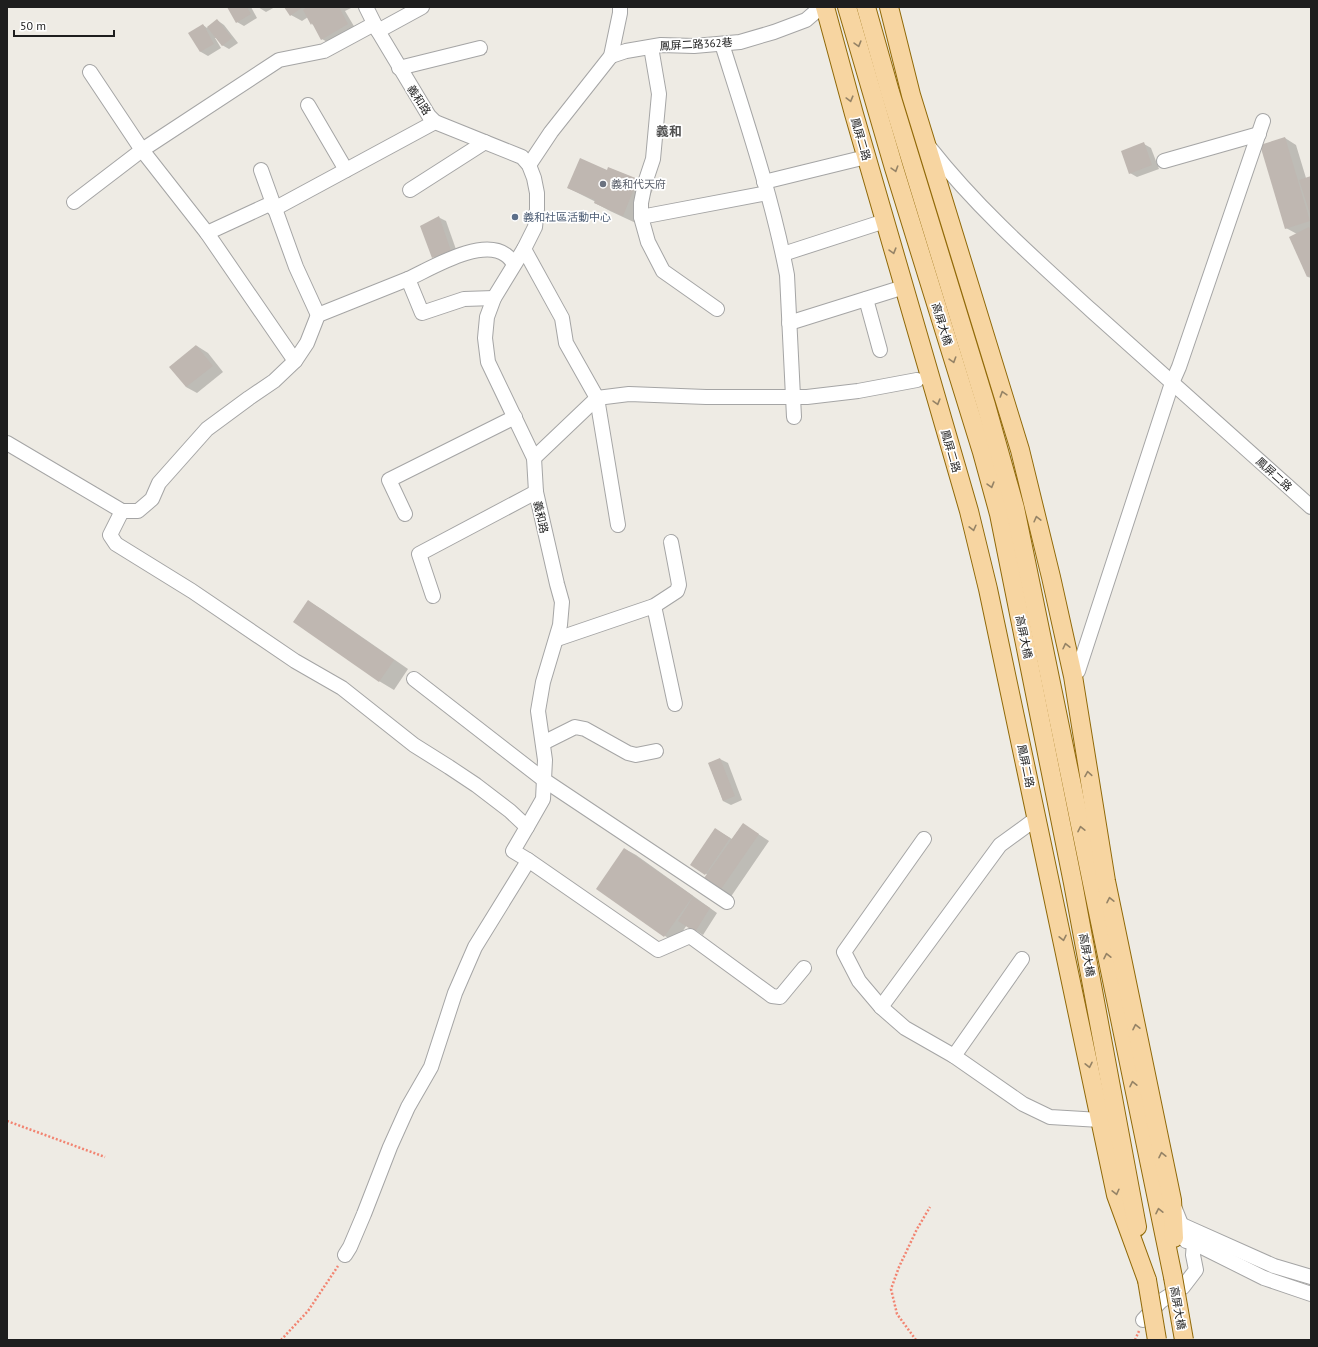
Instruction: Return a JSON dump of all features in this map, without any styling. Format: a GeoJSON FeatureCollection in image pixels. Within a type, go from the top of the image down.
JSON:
{"type":"FeatureCollection","features":[{"type":"Feature","properties":{"kind":"main road","name":"鳳屏二路"},"geometry":{"type":"LineString","coordinates":[[825,7],[866,157],[969,511],[988,588],[1055,900]]}},
{"type":"Feature","properties":{"kind":"main road","name":"高屏大橋"},"geometry":{"type":"LineString","coordinates":[[847,7],[894,168],[982,452],[999,514],[1072,875],[1157,1340]]}},
{"type":"Feature","properties":{"kind":"main road","name":"高屏大橋"},"geometry":{"type":"LineString","coordinates":[[866,7],[890,92],[986,405],[1015,508],[1173,1276],[1184,1340]]}},
{"type":"Feature","properties":{"kind":"main road","name":"鳳屏二路"},"geometry":{"type":"LineString","coordinates":[[888,7],[911,95],[1020,450],[1073,676],[1106,881]]}},
{"type":"Feature","properties":{"kind":"main road","name":"高屏大橋"},"geometry":{"type":"LineString","coordinates":[[1106,881],[1178,1231],[1173,1276]]}},
{"type":"Feature","properties":{"kind":"main road","name":"高屏大橋"},"geometry":{"type":"LineString","coordinates":[[1055,900],[1116,1195],[1146,1280]]}},
{"type":"Feature","properties":{"kind":"street","name":"義和路"},"geometry":{"type":"LineString","coordinates":[[366,7],[398,68],[429,116],[435,122],[522,157],[529,164],[537,193],[535,227],[524,249],[494,298],[487,317],[485,338],[488,362],[534,458],[536,492],[562,602],[557,639],[543,682],[538,711],[545,760],[543,799],[513,851],[528,860]]}},
{"type":"Feature","properties":{"kind":"street"},"geometry":{"type":"LineString","coordinates":[[74,202],[142,150],[279,60],[324,50],[422,7]]}},
{"type":"Feature","properties":{"kind":"street"},"geometry":{"type":"LineString","coordinates":[[529,164],[551,132],[611,56],[620,7]]}},
{"type":"Feature","properties":{"kind":"street","name":"鳳屏二路362巷"},"geometry":{"type":"LineString","coordinates":[[611,56],[626,51],[661,45],[694,46],[740,42],[774,32],[806,20],[821,7]]}},
{"type":"Feature","properties":{"kind":"street"},"geometry":{"type":"LineString","coordinates":[[722,44],[766,188],[783,254],[787,275],[794,417]]}},
{"type":"Feature","properties":{"kind":"street"},"geometry":{"type":"LineString","coordinates":[[651,47],[659,94],[653,159],[643,196],[641,217],[648,242],[663,270],[717,309]]}},
{"type":"Feature","properties":{"kind":"street"},"geometry":{"type":"LineString","coordinates":[[398,68],[480,48]]}},
{"type":"Feature","properties":{"kind":"street"},"geometry":{"type":"LineString","coordinates":[[90,72],[142,150],[207,233],[295,361]]}},
{"type":"Feature","properties":{"kind":"street"},"geometry":{"type":"LineString","coordinates":[[308,106],[346,170]]}},
{"type":"Feature","properties":{"kind":"street"},"geometry":{"type":"LineString","coordinates":[[1073,676],[1078,671],[1172,383],[1179,367],[1263,121]]}},
{"type":"Feature","properties":{"kind":"street"},"geometry":{"type":"LineString","coordinates":[[207,233],[273,206],[346,170],[435,122]]}},
{"type":"Feature","properties":{"kind":"street"},"geometry":{"type":"LineString","coordinates":[[1164,161],[1258,134]]}},
{"type":"Feature","properties":{"kind":"street"},"geometry":{"type":"LineString","coordinates":[[410,190],[485,142]]}},
{"type":"Feature","properties":{"kind":"street","name":"鳳屏二路"},"geometry":{"type":"LineString","coordinates":[[926,143],[961,186],[1009,235],[1311,507]]}},
{"type":"Feature","properties":{"kind":"street"},"geometry":{"type":"LineString","coordinates":[[641,217],[766,188],[866,157]]}},
{"type":"Feature","properties":{"kind":"street"},"geometry":{"type":"LineString","coordinates":[[7,443],[122,511],[138,512],[152,499],[159,483],[207,430],[274,381],[295,361],[307,343],[318,315],[296,267],[261,170]]}},
{"type":"Feature","properties":{"kind":"street"},"geometry":{"type":"LineString","coordinates":[[783,254],[885,221]]}},
{"type":"Feature","properties":{"kind":"street"},"geometry":{"type":"LineString","coordinates":[[524,249],[562,318],[566,343],[597,398],[618,525]]}},
{"type":"Feature","properties":{"kind":"street"},"geometry":{"type":"LineString","coordinates":[[318,315],[408,279],[454,257],[472,251],[492,250],[506,255],[514,264]]}},
{"type":"Feature","properties":{"kind":"street"},"geometry":{"type":"LineString","coordinates":[[408,279],[422,313],[464,299],[494,298]]}},
{"type":"Feature","properties":{"kind":"street"},"geometry":{"type":"LineString","coordinates":[[790,323],[904,288]]}},
{"type":"Feature","properties":{"kind":"street"},"geometry":{"type":"LineString","coordinates":[[866,299],[880,350]]}},
{"type":"Feature","properties":{"kind":"street"},"geometry":{"type":"LineString","coordinates":[[534,458],[597,398],[629,394],[794,398],[858,391],[918,380]]}},
{"type":"Feature","properties":{"kind":"street"},"geometry":{"type":"LineString","coordinates":[[405,514],[390,480],[515,417]]}},
{"type":"Feature","properties":{"kind":"street"},"geometry":{"type":"LineString","coordinates":[[432,596],[419,554],[536,492]]}},
{"type":"Feature","properties":{"kind":"street"},"geometry":{"type":"LineString","coordinates":[[122,511],[110,535],[116,544],[192,591],[294,661],[342,688],[414,745],[449,767],[510,811],[527,827]]}},
{"type":"Feature","properties":{"kind":"street"},"geometry":{"type":"LineString","coordinates":[[557,639],[654,606],[676,591],[679,585],[671,542]]}},
{"type":"Feature","properties":{"kind":"street"},"geometry":{"type":"LineString","coordinates":[[654,606],[675,704]]}},
{"type":"Feature","properties":{"kind":"street"},"geometry":{"type":"LineString","coordinates":[[414,679],[544,780],[727,902]]}},
{"type":"Feature","properties":{"kind":"street"},"geometry":{"type":"LineString","coordinates":[[543,743],[576,727],[585,729],[628,753],[636,755],[656,751]]}},
{"type":"Feature","properties":{"kind":"street"},"geometry":{"type":"LineString","coordinates":[[880,1007],[1000,845],[1037,818]]}},
{"type":"Feature","properties":{"kind":"street"},"geometry":{"type":"LineString","coordinates":[[924,839],[844,952],[859,981],[880,1007],[905,1028],[954,1056],[1023,1104],[1050,1117],[1100,1120]]}},
{"type":"Feature","properties":{"kind":"street"},"geometry":{"type":"LineString","coordinates":[[345,1255],[353,1240],[408,1107],[431,1067],[455,993],[475,947],[528,860],[658,950],[690,936],[772,996],[780,997],[804,968]]}},
{"type":"Feature","properties":{"kind":"street"},"geometry":{"type":"LineString","coordinates":[[954,1056],[1022,959]]}},
{"type":"Feature","properties":{"kind":"street"},"geometry":{"type":"LineString","coordinates":[[1178,1231],[1194,1243],[1264,1278],[1311,1294]]}},
{"type":"Feature","properties":{"kind":"street"},"geometry":{"type":"LineString","coordinates":[[1178,1231],[1274,1266],[1311,1277]]}},
{"type":"Feature","properties":{"kind":"street"},"geometry":{"type":"LineString","coordinates":[[1143,1320],[1161,1301],[1183,1287],[1196,1270],[1194,1243]]}},
{"type":"Feature","properties":{"kind":"path"},"geometry":{"type":"LineString","coordinates":[[7,1121],[105,1157]]}},
{"type":"Feature","properties":{"kind":"path"},"geometry":{"type":"LineString","coordinates":[[916,1340],[897,1314],[891,1289],[899,1267],[917,1229],[930,1207]]}},
{"type":"Feature","properties":{"kind":"path"},"geometry":{"type":"LineString","coordinates":[[281,1340],[308,1311],[345,1255]]}},
{"type":"Feature","properties":{"kind":"building"},"geometry":{"type":"Polygon","coordinates":[[[227,7],[247,7],[251,14],[236,23],[227,7]]]}},
{"type":"Feature","properties":{"kind":"building"},"geometry":{"type":"Polygon","coordinates":[[[284,7],[303,7],[290,16],[284,7]]]}},
{"type":"Feature","properties":{"kind":"building"},"geometry":{"type":"Polygon","coordinates":[[[307,7],[339,7],[348,24],[321,40],[303,10],[307,7]]]}},
{"type":"Feature","properties":{"kind":"building"},"geometry":{"type":"Polygon","coordinates":[[[217,19],[232,38],[222,46],[207,27],[217,19]]]}},
{"type":"Feature","properties":{"kind":"building"},"geometry":{"type":"Polygon","coordinates":[[[203,24],[214,44],[200,52],[188,33],[203,24]]]}},
{"type":"Feature","properties":{"kind":"building"},"geometry":{"type":"Polygon","coordinates":[[[1285,137],[1310,221],[1285,229],[1260,145],[1285,137]]]}},
{"type":"Feature","properties":{"kind":"building"},"geometry":{"type":"Polygon","coordinates":[[[1144,142],[1152,165],[1129,174],[1121,151],[1144,142]]]}},
{"type":"Feature","properties":{"kind":"building","name":"義和代天府"},"geometry":{"type":"Polygon","coordinates":[[[580,158],[607,170],[608,167],[638,179],[623,216],[594,203],[595,200],[567,188],[580,158]]]}},
{"type":"Feature","properties":{"kind":"building"},"geometry":{"type":"Polygon","coordinates":[[[1311,176],[1311,217],[1299,180],[1311,176]]]}},
{"type":"Feature","properties":{"kind":"building"},"geometry":{"type":"Polygon","coordinates":[[[439,216],[451,251],[432,258],[420,226],[439,216]]]}},
{"type":"Feature","properties":{"kind":"building"},"geometry":{"type":"Polygon","coordinates":[[[1309,227],[1311,231],[1311,275],[1307,277],[1289,237],[1309,227]]]}},
{"type":"Feature","properties":{"kind":"building"},"geometry":{"type":"Polygon","coordinates":[[[196,345],[213,366],[186,387],[169,367],[196,345]]]}},
{"type":"Feature","properties":{"kind":"building"},"geometry":{"type":"Polygon","coordinates":[[[308,600],[394,660],[379,682],[293,622],[308,600]]]}},
{"type":"Feature","properties":{"kind":"building"},"geometry":{"type":"Polygon","coordinates":[[[720,758],[735,796],[723,801],[708,763],[720,758]]]}},
{"type":"Feature","properties":{"kind":"building"},"geometry":{"type":"Polygon","coordinates":[[[743,823],[759,834],[719,892],[702,881],[743,823]]]}},
{"type":"Feature","properties":{"kind":"building"},"geometry":{"type":"Polygon","coordinates":[[[715,828],[730,838],[705,875],[690,865],[715,828]]]}},
{"type":"Feature","properties":{"kind":"building"},"geometry":{"type":"Polygon","coordinates":[[[624,848],[693,896],[664,937],[596,889],[624,848]]]}},
{"type":"Feature","properties":{"kind":"building"},"geometry":{"type":"Polygon","coordinates":[[[693,897],[710,908],[695,932],[678,921],[693,897]]]}},
{"type":"Feature","properties":{"kind":"place","name":"義和代天府"},"geometry":{"type":"Point","coordinates":[603,184]}},
{"type":"Feature","properties":{"kind":"place","name":"義和社區活動中心"},"geometry":{"type":"Point","coordinates":[515,217]}},
{"type":"Feature","properties":{"kind":"district","name":"義和"},"geometry":{"type":"Point","coordinates":[669,131]}}]}
